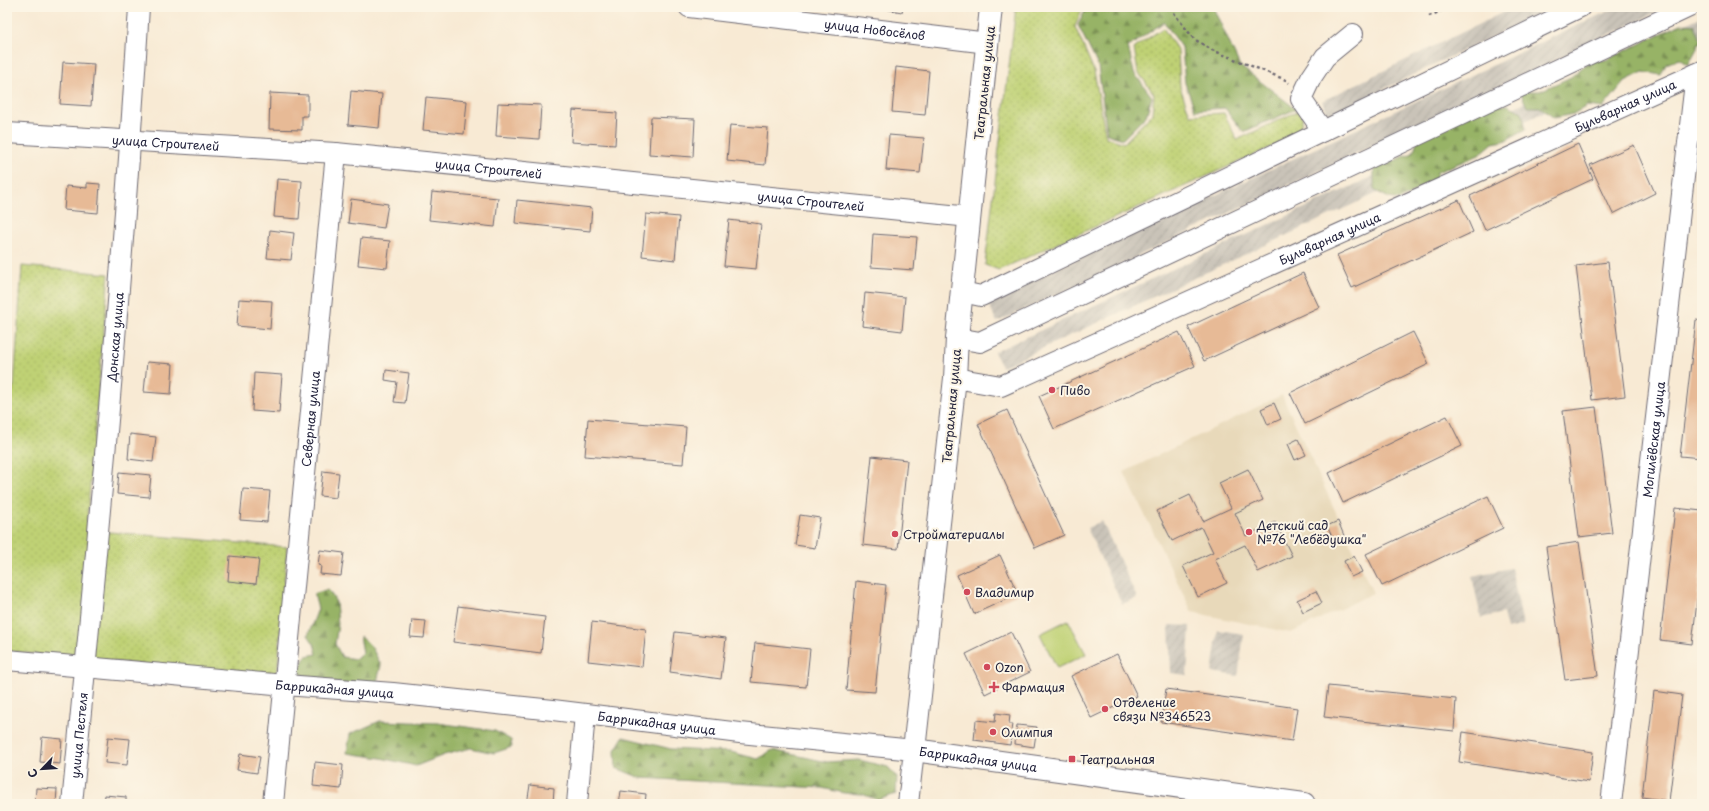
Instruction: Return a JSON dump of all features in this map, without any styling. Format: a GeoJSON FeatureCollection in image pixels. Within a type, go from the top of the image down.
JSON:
{"type":"FeatureCollection","features":[{"type":"Feature","properties":{"kind":"main road","name":"Театральная улица"},"geometry":{"type":"LineString","coordinates":[[914,750],[954,378],[991,7]]}},
{"type":"Feature","properties":{"kind":"main road","name":"Баррикадная улица"},"geometry":{"type":"LineString","coordinates":[[914,750],[1280,802],[1304,804]]}},
{"type":"Feature","properties":{"kind":"street","name":"Донская улица"},"geometry":{"type":"LineString","coordinates":[[85,666],[131,141],[139,7]]}},
{"type":"Feature","properties":{"kind":"street","name":"улица Новосёлов"},"geometry":{"type":"LineString","coordinates":[[689,7],[988,43]]}},
{"type":"Feature","properties":{"kind":"street"},"geometry":{"type":"LineString","coordinates":[[962,292],[981,296],[1580,7]]}},
{"type":"Feature","properties":{"kind":"street"},"geometry":{"type":"LineString","coordinates":[[957,338],[980,342],[1689,7]]}},
{"type":"Feature","properties":{"kind":"street"},"geometry":{"type":"LineString","coordinates":[[1323,131],[1301,99],[1311,78],[1325,57],[1353,34]]}},
{"type":"Feature","properties":{"kind":"street","name":"Бульварная улица"},"geometry":{"type":"LineString","coordinates":[[954,378],[1001,386],[1699,72]]}},
{"type":"Feature","properties":{"kind":"street","name":"Могилёвская улица"},"geometry":{"type":"LineString","coordinates":[[1611,804],[1699,72]]}},
{"type":"Feature","properties":{"kind":"street","name":"улица Строителей"},"geometry":{"type":"LineString","coordinates":[[7,133],[336,153],[970,217]]}},
{"type":"Feature","properties":{"kind":"street","name":"Северная улица"},"geometry":{"type":"LineString","coordinates":[[273,804],[336,153]]}},
{"type":"Feature","properties":{"kind":"street","name":"Баррикадная улица"},"geometry":{"type":"LineString","coordinates":[[7,660],[284,685],[392,693],[740,733],[914,750]]}},
{"type":"Feature","properties":{"kind":"street","name":"улица Пестеля"},"geometry":{"type":"LineString","coordinates":[[72,804],[85,666]]}},
{"type":"Feature","properties":{"kind":"street"},"geometry":{"type":"LineString","coordinates":[[577,804],[585,714]]}},
{"type":"Feature","properties":{"kind":"street","name":"Театральная улица"},"geometry":{"type":"LineString","coordinates":[[908,804],[914,750]]}},
{"type":"Feature","properties":{"kind":"path"},"geometry":{"type":"LineString","coordinates":[[1171,7],[1194,39],[1212,50],[1286,80],[1301,99]]}},
{"type":"Feature","properties":{"kind":"path"},"geometry":{"type":"LineString","coordinates":[[1429,16],[1450,7]]}},
{"type":"Feature","properties":{"kind":"shaded area"},"geometry":{"type":"Polygon","coordinates":[[[1514,7],[1553,7],[1328,116],[1322,101],[1514,7]]]}},
{"type":"Feature","properties":{"kind":"shaded area"},"geometry":{"type":"Polygon","coordinates":[[[1617,7],[1667,7],[997,322],[987,302],[1617,7]]]}},
{"type":"Feature","properties":{"kind":"shaded area"},"geometry":{"type":"Polygon","coordinates":[[[1702,16],[1702,35],[1371,196],[1002,367],[994,352],[1363,181],[1702,16]]]}},
{"type":"Feature","properties":{"kind":"shaded area","name":"Детский сад №76 \"Лебёдушка\""},"geometry":{"type":"Polygon","coordinates":[[[1282,395],[1373,593],[1291,633],[1192,612],[1124,472],[1282,395]]]}},
{"type":"Feature","properties":{"kind":"shaded area"},"geometry":{"type":"Polygon","coordinates":[[[1102,521],[1137,598],[1122,604],[1087,528],[1102,521]]]}},
{"type":"Feature","properties":{"kind":"shaded area"},"geometry":{"type":"Polygon","coordinates":[[[1511,568],[1523,625],[1507,629],[1503,613],[1481,618],[1472,576],[1511,568]]]}},
{"type":"Feature","properties":{"kind":"shaded area"},"geometry":{"type":"Polygon","coordinates":[[[1169,625],[1190,626],[1187,675],[1171,673],[1169,625]]]}},
{"type":"Feature","properties":{"kind":"shaded area"},"geometry":{"type":"Polygon","coordinates":[[[1218,630],[1244,634],[1238,676],[1212,672],[1218,630]]]}},
{"type":"Feature","properties":{"kind":"green space"},"geometry":{"type":"Polygon","coordinates":[[[1016,7],[1083,7],[1075,27],[1094,71],[1106,137],[1124,143],[1152,114],[1154,94],[1138,72],[1134,48],[1163,28],[1178,51],[1180,87],[1190,115],[1224,113],[1237,140],[1298,111],[1303,116],[1298,135],[999,270],[985,265],[1016,7]]]}},
{"type":"Feature","properties":{"kind":"green space"},"geometry":{"type":"Polygon","coordinates":[[[1087,7],[1213,7],[1240,66],[1296,109],[1243,132],[1225,108],[1195,110],[1185,83],[1182,47],[1164,22],[1128,47],[1134,73],[1152,97],[1146,116],[1123,139],[1107,134],[1098,66],[1078,25],[1087,7]]]}},
{"type":"Feature","properties":{"kind":"green space"},"geometry":{"type":"Polygon","coordinates":[[[1681,24],[1695,25],[1701,41],[1688,65],[1679,59],[1666,64],[1661,75],[1643,72],[1625,81],[1603,108],[1587,106],[1573,114],[1554,118],[1540,107],[1527,107],[1520,91],[1540,91],[1571,77],[1590,61],[1606,60],[1681,24]]]}},
{"type":"Feature","properties":{"kind":"green space"},"geometry":{"type":"Polygon","coordinates":[[[1493,105],[1508,105],[1522,112],[1526,129],[1504,141],[1493,143],[1479,155],[1437,172],[1437,178],[1400,200],[1389,198],[1374,190],[1374,169],[1413,153],[1421,130],[1493,105]]]}},
{"type":"Feature","properties":{"kind":"green space"},"geometry":{"type":"Polygon","coordinates":[[[22,266],[109,274],[86,530],[287,547],[277,678],[7,651],[7,387],[14,387],[22,266]]]}},
{"type":"Feature","properties":{"kind":"green space"},"geometry":{"type":"Polygon","coordinates":[[[328,589],[336,602],[338,624],[335,644],[342,657],[356,659],[363,653],[360,636],[371,646],[381,665],[376,686],[298,681],[298,670],[306,656],[317,654],[314,644],[308,635],[318,609],[314,594],[328,589]]]}},
{"type":"Feature","properties":{"kind":"green space"},"geometry":{"type":"Polygon","coordinates":[[[1068,620],[1086,654],[1057,668],[1040,634],[1068,620]]]}},
{"type":"Feature","properties":{"kind":"green space"},"geometry":{"type":"Polygon","coordinates":[[[380,721],[438,723],[495,731],[511,740],[512,747],[494,753],[471,748],[444,755],[416,766],[381,758],[347,753],[350,734],[380,721]]]}},
{"type":"Feature","properties":{"kind":"green space"},"geometry":{"type":"Polygon","coordinates":[[[623,737],[671,749],[731,752],[758,759],[772,750],[827,762],[859,760],[888,767],[897,777],[896,794],[878,800],[862,794],[844,793],[822,788],[641,778],[616,768],[615,750],[623,737]]]}},
{"type":"Feature","properties":{"kind":"building"},"geometry":{"type":"Polygon","coordinates":[[[873,7],[903,7],[902,12],[873,7]]]}},
{"type":"Feature","properties":{"kind":"building"},"geometry":{"type":"Polygon","coordinates":[[[63,62],[94,64],[91,106],[60,104],[63,62]]]}},
{"type":"Feature","properties":{"kind":"building"},"geometry":{"type":"Polygon","coordinates":[[[896,67],[929,71],[925,115],[892,112],[896,67]]]}},
{"type":"Feature","properties":{"kind":"building"},"geometry":{"type":"Polygon","coordinates":[[[351,91],[382,94],[379,128],[348,125],[351,91]]]}},
{"type":"Feature","properties":{"kind":"building"},"geometry":{"type":"Polygon","coordinates":[[[270,93],[308,95],[308,116],[302,116],[302,130],[269,129],[270,93]]]}},
{"type":"Feature","properties":{"kind":"building"},"geometry":{"type":"Polygon","coordinates":[[[426,97],[467,101],[464,134],[423,130],[426,97]]]}},
{"type":"Feature","properties":{"kind":"building"},"geometry":{"type":"Polygon","coordinates":[[[498,103],[541,105],[539,139],[496,136],[498,103]]]}},
{"type":"Feature","properties":{"kind":"building"},"geometry":{"type":"Polygon","coordinates":[[[573,110],[617,113],[615,145],[571,142],[573,110]]]}},
{"type":"Feature","properties":{"kind":"building"},"geometry":{"type":"Polygon","coordinates":[[[651,117],[695,119],[693,157],[649,154],[651,117]]]}},
{"type":"Feature","properties":{"kind":"building"},"geometry":{"type":"Polygon","coordinates":[[[730,125],[768,128],[765,165],[727,161],[730,125]]]}},
{"type":"Feature","properties":{"kind":"building"},"geometry":{"type":"Polygon","coordinates":[[[889,135],[924,138],[920,173],[886,170],[889,135]]]}},
{"type":"Feature","properties":{"kind":"building"},"geometry":{"type":"Polygon","coordinates":[[[1578,144],[1593,179],[1485,230],[1470,196],[1578,144]]]}},
{"type":"Feature","properties":{"kind":"building"},"geometry":{"type":"Polygon","coordinates":[[[1634,145],[1655,193],[1613,214],[1590,165],[1634,145]]]}},
{"type":"Feature","properties":{"kind":"building"},"geometry":{"type":"Polygon","coordinates":[[[277,179],[302,181],[299,219],[274,217],[277,179]]]}},
{"type":"Feature","properties":{"kind":"building"},"geometry":{"type":"Polygon","coordinates":[[[87,183],[100,184],[98,213],[64,210],[66,186],[87,188],[87,183]]]}},
{"type":"Feature","properties":{"kind":"building"},"geometry":{"type":"Polygon","coordinates":[[[432,192],[498,198],[495,227],[429,220],[432,192]]]}},
{"type":"Feature","properties":{"kind":"building"},"geometry":{"type":"Polygon","coordinates":[[[351,199],[388,204],[384,228],[348,223],[351,199]]]}},
{"type":"Feature","properties":{"kind":"building"},"geometry":{"type":"Polygon","coordinates":[[[517,200],[592,208],[590,231],[515,223],[517,200]]]}},
{"type":"Feature","properties":{"kind":"building"},"geometry":{"type":"Polygon","coordinates":[[[1459,200],[1473,232],[1352,288],[1337,255],[1459,200]]]}},
{"type":"Feature","properties":{"kind":"building"},"geometry":{"type":"Polygon","coordinates":[[[646,214],[679,217],[675,260],[642,256],[646,214]]]}},
{"type":"Feature","properties":{"kind":"building"},"geometry":{"type":"Polygon","coordinates":[[[729,220],[761,224],[756,269],[724,266],[729,220]]]}},
{"type":"Feature","properties":{"kind":"building"},"geometry":{"type":"Polygon","coordinates":[[[270,230],[294,233],[291,260],[267,258],[270,230]]]}},
{"type":"Feature","properties":{"kind":"building"},"geometry":{"type":"Polygon","coordinates":[[[873,234],[917,237],[914,270],[871,267],[873,234]]]}},
{"type":"Feature","properties":{"kind":"building"},"geometry":{"type":"Polygon","coordinates":[[[361,238],[390,241],[387,268],[358,265],[361,238]]]}},
{"type":"Feature","properties":{"kind":"building"},"geometry":{"type":"Polygon","coordinates":[[[1608,262],[1625,396],[1592,400],[1576,266],[1608,262]]]}},
{"type":"Feature","properties":{"kind":"building"},"geometry":{"type":"Polygon","coordinates":[[[1303,273],[1319,307],[1204,361],[1188,327],[1303,273]]]}},
{"type":"Feature","properties":{"kind":"building"},"geometry":{"type":"Polygon","coordinates":[[[865,293],[905,297],[902,331],[862,326],[865,293]]]}},
{"type":"Feature","properties":{"kind":"building"},"geometry":{"type":"Polygon","coordinates":[[[239,299],[272,301],[270,329],[237,326],[239,299]]]}},
{"type":"Feature","properties":{"kind":"building"},"geometry":{"type":"Polygon","coordinates":[[[1696,320],[1702,321],[1702,458],[1680,456],[1696,320]]]}},
{"type":"Feature","properties":{"kind":"building"},"geometry":{"type":"Polygon","coordinates":[[[1179,332],[1195,366],[1054,429],[1039,396],[1179,332]]]}},
{"type":"Feature","properties":{"kind":"building"},"geometry":{"type":"Polygon","coordinates":[[[1413,332],[1429,364],[1305,424],[1290,393],[1413,332]]]}},
{"type":"Feature","properties":{"kind":"building"},"geometry":{"type":"Polygon","coordinates":[[[147,362],[173,364],[171,394],[144,392],[147,362]]]}},
{"type":"Feature","properties":{"kind":"building"},"geometry":{"type":"Polygon","coordinates":[[[386,370],[409,373],[405,403],[394,402],[397,382],[385,380],[386,370]]]}},
{"type":"Feature","properties":{"kind":"building"},"geometry":{"type":"Polygon","coordinates":[[[254,373],[282,375],[279,413],[252,411],[254,373]]]}},
{"type":"Feature","properties":{"kind":"building"},"geometry":{"type":"Polygon","coordinates":[[[1274,403],[1281,419],[1268,425],[1261,409],[1274,403]]]}},
{"type":"Feature","properties":{"kind":"building"},"geometry":{"type":"Polygon","coordinates":[[[1596,407],[1612,533],[1579,537],[1563,411],[1596,407]]]}},
{"type":"Feature","properties":{"kind":"building"},"geometry":{"type":"Polygon","coordinates":[[[1007,410],[1064,535],[1035,548],[978,424],[1007,410]]]}},
{"type":"Feature","properties":{"kind":"building"},"geometry":{"type":"Polygon","coordinates":[[[1447,416],[1462,446],[1343,503],[1329,473],[1447,416]]]}},
{"type":"Feature","properties":{"kind":"building"},"geometry":{"type":"Polygon","coordinates":[[[588,419],[686,427],[683,464],[585,456],[588,419]]]}},
{"type":"Feature","properties":{"kind":"building"},"geometry":{"type":"Polygon","coordinates":[[[130,434],[156,437],[153,462],[128,459],[130,434]]]}},
{"type":"Feature","properties":{"kind":"building"},"geometry":{"type":"Polygon","coordinates":[[[1298,439],[1306,455],[1295,460],[1288,444],[1298,439]]]}},
{"type":"Feature","properties":{"kind":"building"},"geometry":{"type":"Polygon","coordinates":[[[872,456],[907,460],[898,549],[863,545],[872,456]]]}},
{"type":"Feature","properties":{"kind":"building"},"geometry":{"type":"Polygon","coordinates":[[[1248,469],[1263,500],[1235,513],[1246,536],[1275,522],[1292,556],[1258,572],[1245,545],[1215,559],[1227,583],[1198,597],[1183,566],[1213,552],[1201,527],[1172,541],[1157,511],[1190,495],[1203,521],[1231,508],[1219,483],[1248,469]]]}},
{"type":"Feature","properties":{"kind":"building"},"geometry":{"type":"Polygon","coordinates":[[[323,471],[339,473],[336,498],[320,496],[323,471]]]}},
{"type":"Feature","properties":{"kind":"building"},"geometry":{"type":"Polygon","coordinates":[[[119,472],[151,475],[149,497],[117,494],[119,472]]]}},
{"type":"Feature","properties":{"kind":"building"},"geometry":{"type":"Polygon","coordinates":[[[243,489],[270,491],[267,522],[240,520],[243,489]]]}},
{"type":"Feature","properties":{"kind":"building"},"geometry":{"type":"Polygon","coordinates":[[[1488,496],[1503,528],[1382,586],[1366,554],[1488,496]]]}},
{"type":"Feature","properties":{"kind":"building"},"geometry":{"type":"Polygon","coordinates":[[[1675,508],[1702,511],[1702,559],[1692,644],[1660,640],[1675,508]]]}},
{"type":"Feature","properties":{"kind":"building"},"geometry":{"type":"Polygon","coordinates":[[[800,515],[820,518],[815,548],[795,545],[800,515]]]}},
{"type":"Feature","properties":{"kind":"building"},"geometry":{"type":"Polygon","coordinates":[[[1338,521],[1345,538],[1335,543],[1327,526],[1338,521]]]}},
{"type":"Feature","properties":{"kind":"building"},"geometry":{"type":"Polygon","coordinates":[[[1579,542],[1598,676],[1565,680],[1546,547],[1579,542]]]}},
{"type":"Feature","properties":{"kind":"building"},"geometry":{"type":"Polygon","coordinates":[[[320,550],[344,553],[341,576],[320,574],[321,566],[318,565],[320,550]]]}},
{"type":"Feature","properties":{"kind":"building"},"geometry":{"type":"Polygon","coordinates":[[[1000,555],[1018,594],[974,614],[957,575],[1000,555]]]}},
{"type":"Feature","properties":{"kind":"building"},"geometry":{"type":"Polygon","coordinates":[[[230,556],[259,559],[256,584],[228,581],[230,556]]]}},
{"type":"Feature","properties":{"kind":"building"},"geometry":{"type":"Polygon","coordinates":[[[1354,556],[1362,572],[1351,577],[1344,561],[1354,556]]]}},
{"type":"Feature","properties":{"kind":"building"},"geometry":{"type":"Polygon","coordinates":[[[856,581],[886,585],[875,692],[846,690],[856,581]]]}},
{"type":"Feature","properties":{"kind":"building"},"geometry":{"type":"Polygon","coordinates":[[[1316,591],[1322,603],[1303,612],[1297,600],[1316,591]]]}},
{"type":"Feature","properties":{"kind":"building"},"geometry":{"type":"Polygon","coordinates":[[[458,606],[545,617],[541,653],[453,642],[458,606]]]}},
{"type":"Feature","properties":{"kind":"building"},"geometry":{"type":"Polygon","coordinates":[[[412,620],[426,621],[424,638],[410,637],[412,620]]]}},
{"type":"Feature","properties":{"kind":"building"},"geometry":{"type":"Polygon","coordinates":[[[592,622],[646,629],[642,667],[588,661],[592,622]]]}},
{"type":"Feature","properties":{"kind":"building"},"geometry":{"type":"Polygon","coordinates":[[[675,632],[726,638],[721,679],[670,672],[675,632]]]}},
{"type":"Feature","properties":{"kind":"building"},"geometry":{"type":"Polygon","coordinates":[[[1011,632],[1030,672],[985,694],[966,654],[1011,632]]]}},
{"type":"Feature","properties":{"kind":"building"},"geometry":{"type":"Polygon","coordinates":[[[755,643],[810,649],[806,687],[751,682],[755,643]]]}},
{"type":"Feature","properties":{"kind":"building"},"geometry":{"type":"Polygon","coordinates":[[[1117,654],[1137,696],[1091,718],[1071,676],[1117,654]]]}},
{"type":"Feature","properties":{"kind":"building"},"geometry":{"type":"Polygon","coordinates":[[[1328,686],[1456,699],[1454,731],[1324,717],[1328,686]]]}},
{"type":"Feature","properties":{"kind":"building"},"geometry":{"type":"Polygon","coordinates":[[[1166,689],[1297,708],[1292,741],[1161,722],[1166,689]]]}},
{"type":"Feature","properties":{"kind":"building"},"geometry":{"type":"Polygon","coordinates":[[[1654,691],[1682,695],[1669,801],[1642,797],[1654,691]]]}},
{"type":"Feature","properties":{"kind":"building","name":"Олимпия"},"geometry":{"type":"Polygon","coordinates":[[[996,713],[1010,715],[1009,724],[1013,724],[1010,745],[974,740],[976,720],[995,722],[996,713]]]}},
{"type":"Feature","properties":{"kind":"building"},"geometry":{"type":"Polygon","coordinates":[[[1017,725],[1037,727],[1034,747],[1015,744],[1017,725]]]}},
{"type":"Feature","properties":{"kind":"building"},"geometry":{"type":"Polygon","coordinates":[[[1463,732],[1593,752],[1589,782],[1459,762],[1463,732]]]}},
{"type":"Feature","properties":{"kind":"building"},"geometry":{"type":"Polygon","coordinates":[[[42,737],[62,739],[60,764],[40,762],[42,737]]]}},
{"type":"Feature","properties":{"kind":"building"},"geometry":{"type":"Polygon","coordinates":[[[108,737],[130,739],[127,765],[105,763],[108,737]]]}},
{"type":"Feature","properties":{"kind":"building"},"geometry":{"type":"Polygon","coordinates":[[[240,754],[260,757],[257,773],[237,770],[240,754]]]}},
{"type":"Feature","properties":{"kind":"building"},"geometry":{"type":"Polygon","coordinates":[[[315,762],[343,765],[341,789],[313,786],[315,762]]]}},
{"type":"Feature","properties":{"kind":"building"},"geometry":{"type":"Polygon","coordinates":[[[530,785],[554,788],[553,804],[527,804],[530,785]]]}},
{"type":"Feature","properties":{"kind":"building"},"geometry":{"type":"Polygon","coordinates":[[[36,788],[57,789],[56,804],[35,804],[36,788]]]}},
{"type":"Feature","properties":{"kind":"building"},"geometry":{"type":"Polygon","coordinates":[[[621,791],[646,794],[645,804],[619,804],[621,791]]]}},
{"type":"Feature","properties":{"kind":"building"},"geometry":{"type":"Polygon","coordinates":[[[105,795],[126,797],[126,804],[104,804],[105,795]]]}},
{"type":"Feature","properties":{"kind":"place","name":"Пиво"},"geometry":{"type":"Point","coordinates":[1052,390]}},
{"type":"Feature","properties":{"kind":"place","name":"Детский сад №76 \"Лебёдушка\""},"geometry":{"type":"Point","coordinates":[1249,532]}},
{"type":"Feature","properties":{"kind":"place","name":"Стройматериалы"},"geometry":{"type":"Point","coordinates":[895,534]}},
{"type":"Feature","properties":{"kind":"place","name":"Владимир"},"geometry":{"type":"Point","coordinates":[967,592]}},
{"type":"Feature","properties":{"kind":"place","name":"Ozon"},"geometry":{"type":"Point","coordinates":[987,667]}},
{"type":"Feature","properties":{"kind":"place","name":"Фармация"},"geometry":{"type":"Point","coordinates":[994,687]}},
{"type":"Feature","properties":{"kind":"place","name":"Отделение связи №346523"},"geometry":{"type":"Point","coordinates":[1105,709]}},
{"type":"Feature","properties":{"kind":"place","name":"Олимпия"},"geometry":{"type":"Point","coordinates":[993,732]}},
{"type":"Feature","properties":{"kind":"place","name":"Театральная"},"geometry":{"type":"Point","coordinates":[1072,759]}}]}
